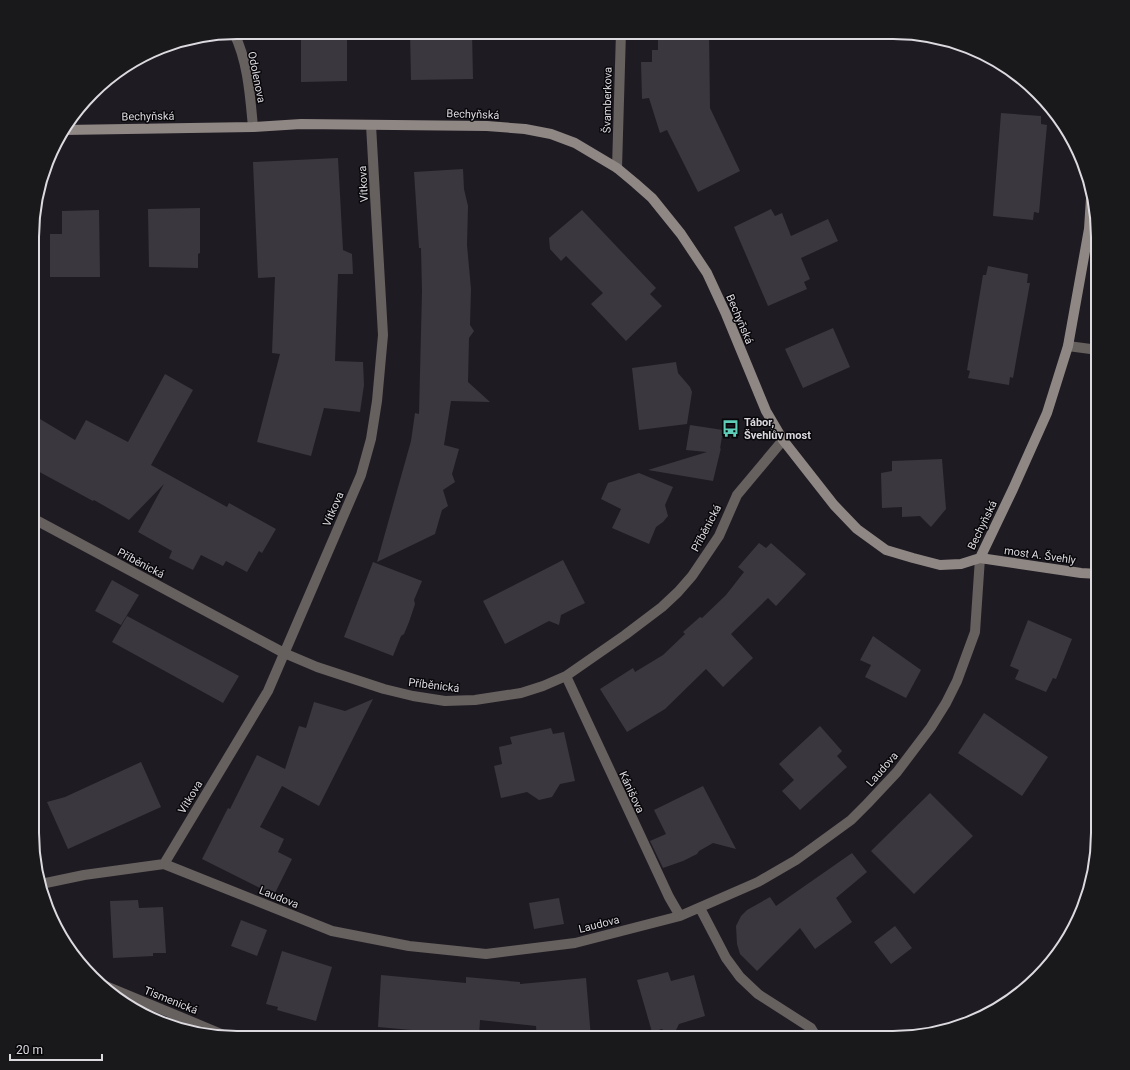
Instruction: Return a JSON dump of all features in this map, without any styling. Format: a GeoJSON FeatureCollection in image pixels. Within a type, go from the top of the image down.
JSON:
{"type":"FeatureCollection","features":[{"type":"Feature","properties":{"kind":"main road","name":"Bechyňská"},"geometry":{"type":"LineString","coordinates":[[70,130],[253,127],[301,124],[487,126],[525,129],[550,134],[575,143],[617,168],[652,198],[681,234],[707,273],[726,314],[766,411],[783,440],[834,505],[857,529],[886,550],[940,564],[961,564],[980,558],[1047,413],[1068,346],[1090,218]]}},
{"type":"Feature","properties":{"kind":"main road","name":"most A. Švehly"},"geometry":{"type":"LineString","coordinates":[[980,558],[1091,574]]}},
{"type":"Feature","properties":{"kind":"street","name":"Odolenova"},"geometry":{"type":"LineString","coordinates":[[236,39],[250,87],[253,127]]}},
{"type":"Feature","properties":{"kind":"street","name":"Švamberkova"},"geometry":{"type":"LineString","coordinates":[[617,168],[620,39]]}},
{"type":"Feature","properties":{"kind":"street","name":"Vítkova"},"geometry":{"type":"LineString","coordinates":[[164,864],[268,691],[361,474],[371,439],[377,401],[383,335],[372,125]]}},
{"type":"Feature","properties":{"kind":"street"},"geometry":{"type":"LineString","coordinates":[[1068,346],[1091,349]]}},
{"type":"Feature","properties":{"kind":"street","name":"Příběnická"},"geometry":{"type":"LineString","coordinates":[[39,522],[284,653],[384,689],[413,696],[445,701],[475,700],[521,693],[543,686],[566,676],[662,608],[692,576],[719,536],[737,495],[783,440]]}},
{"type":"Feature","properties":{"kind":"street","name":"Laudova"},"geometry":{"type":"LineString","coordinates":[[46,883],[84,875],[164,864],[332,931],[417,947],[486,954],[575,943],[680,916],[758,882],[796,860],[851,820],[898,772],[946,704],[957,681],[974,632],[980,558]]}},
{"type":"Feature","properties":{"kind":"street","name":"Kánišova"},"geometry":{"type":"LineString","coordinates":[[566,676],[669,897],[680,916]]}},
{"type":"Feature","properties":{"kind":"street"},"geometry":{"type":"LineString","coordinates":[[700,908],[726,958],[740,977],[758,994],[811,1028],[813,1031]]}},
{"type":"Feature","properties":{"kind":"street","name":"Tismenická"},"geometry":{"type":"LineString","coordinates":[[119,991],[208,1028]]}},
{"type":"Feature","properties":{"kind":"building"},"geometry":{"type":"Polygon","coordinates":[[[301,39],[347,39],[347,81],[301,82],[301,39]]]}},
{"type":"Feature","properties":{"kind":"building"},"geometry":{"type":"Polygon","coordinates":[[[410,39],[472,39],[473,79],[411,80],[410,39]]]}},
{"type":"Feature","properties":{"kind":"building"},"geometry":{"type":"Polygon","coordinates":[[[658,39],[709,39],[710,108],[740,171],[698,192],[667,130],[660,133],[649,98],[642,99],[641,62],[652,62],[652,50],[658,50],[658,39]]]}},
{"type":"Feature","properties":{"kind":"building"},"geometry":{"type":"Polygon","coordinates":[[[1001,113],[1041,116],[1041,124],[1047,125],[1039,213],[1034,212],[1033,220],[993,216],[1001,113]]]}},
{"type":"Feature","properties":{"kind":"building"},"geometry":{"type":"Polygon","coordinates":[[[338,158],[343,250],[352,254],[353,274],[338,274],[335,361],[363,362],[364,385],[360,412],[324,408],[311,456],[257,442],[280,354],[272,353],[275,277],[258,278],[253,162],[338,158]]]}},
{"type":"Feature","properties":{"kind":"building"},"geometry":{"type":"Polygon","coordinates":[[[463,169],[464,189],[468,206],[467,245],[471,289],[470,325],[474,331],[469,338],[468,382],[490,402],[451,401],[444,445],[459,449],[452,474],[455,482],[443,490],[448,506],[442,510],[435,534],[377,562],[411,441],[415,413],[419,414],[422,291],[421,248],[419,248],[414,172],[463,169]]]}},
{"type":"Feature","properties":{"kind":"building"},"geometry":{"type":"Polygon","coordinates":[[[200,208],[200,253],[198,254],[198,268],[149,267],[148,209],[200,208]]]}},
{"type":"Feature","properties":{"kind":"building"},"geometry":{"type":"Polygon","coordinates":[[[771,209],[775,216],[782,213],[791,236],[828,219],[838,241],[801,258],[810,279],[804,282],[807,289],[768,306],[734,227],[771,209]]]}},
{"type":"Feature","properties":{"kind":"building"},"geometry":{"type":"Polygon","coordinates":[[[99,210],[100,277],[50,277],[50,234],[62,234],[62,211],[99,210]]]}},
{"type":"Feature","properties":{"kind":"building"},"geometry":{"type":"Polygon","coordinates":[[[582,210],[656,288],[650,294],[662,306],[626,341],[591,304],[603,293],[566,256],[561,261],[550,249],[549,238],[582,210]]]}},
{"type":"Feature","properties":{"kind":"building"},"geometry":{"type":"Polygon","coordinates":[[[988,266],[1028,274],[1027,283],[1030,283],[1013,378],[1010,377],[1009,385],[968,378],[970,371],[967,370],[983,275],[986,275],[988,266]]]}},
{"type":"Feature","properties":{"kind":"building"},"geometry":{"type":"Polygon","coordinates":[[[833,328],[850,367],[803,388],[785,349],[833,328]]]}},
{"type":"Feature","properties":{"kind":"building"},"geometry":{"type":"Polygon","coordinates":[[[676,362],[678,373],[690,387],[692,392],[687,424],[639,430],[632,368],[676,362]]]}},
{"type":"Feature","properties":{"kind":"building"},"geometry":{"type":"Polygon","coordinates":[[[165,374],[193,390],[151,465],[227,507],[229,503],[276,529],[262,553],[259,551],[247,572],[226,561],[223,566],[201,555],[193,570],[169,558],[172,551],[138,532],[164,484],[129,520],[39,472],[39,418],[75,440],[86,420],[128,442],[165,374]]]}},
{"type":"Feature","properties":{"kind":"building"},"geometry":{"type":"Polygon","coordinates":[[[690,425],[723,430],[720,449],[721,448],[713,481],[648,470],[707,452],[686,450],[690,425]]]}},
{"type":"Feature","properties":{"kind":"building"},"geometry":{"type":"Polygon","coordinates":[[[942,459],[946,509],[931,527],[920,516],[902,517],[902,507],[882,508],[881,473],[892,471],[892,461],[942,459]]]}},
{"type":"Feature","properties":{"kind":"building"},"geometry":{"type":"Polygon","coordinates":[[[639,473],[673,487],[665,505],[668,516],[656,527],[649,544],[612,528],[621,509],[601,499],[608,483],[639,473]]]}},
{"type":"Feature","properties":{"kind":"building"},"geometry":{"type":"Polygon","coordinates":[[[759,543],[766,548],[771,543],[806,574],[776,606],[768,598],[731,634],[753,658],[723,687],[706,669],[665,709],[627,732],[600,689],[633,668],[635,672],[663,655],[685,634],[683,632],[700,617],[702,618],[726,595],[744,572],[738,567],[759,543]]]}},
{"type":"Feature","properties":{"kind":"building"},"geometry":{"type":"Polygon","coordinates":[[[563,560],[585,603],[561,615],[559,625],[549,621],[505,644],[483,601],[563,560]]]}},
{"type":"Feature","properties":{"kind":"building"},"geometry":{"type":"Polygon","coordinates":[[[373,562],[422,581],[414,600],[415,604],[409,622],[404,634],[401,636],[393,656],[344,637],[373,562]]]}},
{"type":"Feature","properties":{"kind":"building"},"geometry":{"type":"Polygon","coordinates":[[[112,580],[139,595],[121,625],[95,611],[112,580]]]}},
{"type":"Feature","properties":{"kind":"building"},"geometry":{"type":"Polygon","coordinates":[[[127,616],[239,676],[223,703],[112,642],[127,616]]]}},
{"type":"Feature","properties":{"kind":"building"},"geometry":{"type":"Polygon","coordinates":[[[1028,620],[1072,639],[1056,679],[1053,678],[1046,692],[1015,679],[1019,670],[1010,666],[1028,620]]]}},
{"type":"Feature","properties":{"kind":"building"},"geometry":{"type":"Polygon","coordinates":[[[873,636],[921,670],[906,698],[865,677],[871,665],[860,660],[873,636]]]}},
{"type":"Feature","properties":{"kind":"building"},"geometry":{"type":"Polygon","coordinates":[[[373,699],[319,806],[282,786],[260,827],[284,839],[278,852],[292,859],[274,895],[202,859],[228,808],[230,809],[257,755],[285,769],[299,726],[306,728],[314,702],[345,711],[373,699]]]}},
{"type":"Feature","properties":{"kind":"building"},"geometry":{"type":"Polygon","coordinates":[[[984,713],[1048,757],[1022,796],[958,753],[984,713]]]}},
{"type":"Feature","properties":{"kind":"building"},"geometry":{"type":"Polygon","coordinates":[[[820,726],[842,751],[837,756],[847,767],[800,810],[782,791],[794,780],[779,764],[820,726]]]}},
{"type":"Feature","properties":{"kind":"building"},"geometry":{"type":"Polygon","coordinates":[[[551,728],[553,734],[564,732],[575,781],[560,784],[552,797],[539,800],[527,792],[501,798],[494,766],[502,764],[499,747],[512,744],[510,737],[551,728]]]}},
{"type":"Feature","properties":{"kind":"building"},"geometry":{"type":"Polygon","coordinates":[[[141,762],[161,807],[68,849],[47,802],[65,797],[141,762]]]}},
{"type":"Feature","properties":{"kind":"building"},"geometry":{"type":"Polygon","coordinates":[[[703,786],[736,849],[713,843],[699,851],[697,854],[683,861],[663,868],[650,841],[666,834],[654,810],[703,786]]]}},
{"type":"Feature","properties":{"kind":"building"},"geometry":{"type":"Polygon","coordinates":[[[930,793],[973,836],[914,894],[871,851],[930,793]]]}},
{"type":"Feature","properties":{"kind":"building"},"geometry":{"type":"Polygon","coordinates":[[[852,853],[867,872],[836,898],[852,922],[815,949],[800,928],[757,971],[740,954],[737,944],[736,926],[741,916],[747,910],[770,897],[776,906],[852,853]]]}},
{"type":"Feature","properties":{"kind":"building"},"geometry":{"type":"Polygon","coordinates":[[[559,898],[564,924],[534,929],[529,903],[559,898]]]}},
{"type":"Feature","properties":{"kind":"building"},"geometry":{"type":"Polygon","coordinates":[[[138,900],[139,908],[163,907],[166,953],[153,953],[153,956],[113,958],[110,901],[138,900]]]}},
{"type":"Feature","properties":{"kind":"building"},"geometry":{"type":"Polygon","coordinates":[[[241,920],[267,930],[257,956],[231,946],[241,920]]]}},
{"type":"Feature","properties":{"kind":"building"},"geometry":{"type":"Polygon","coordinates":[[[895,926],[912,948],[891,964],[874,942],[895,926]]]}},
{"type":"Feature","properties":{"kind":"building"},"geometry":{"type":"Polygon","coordinates":[[[282,951],[332,967],[316,1021],[277,1010],[278,1007],[266,1004],[282,951]]]}},
{"type":"Feature","properties":{"kind":"building"},"geometry":{"type":"Polygon","coordinates":[[[668,972],[671,981],[694,975],[705,1016],[679,1024],[676,1031],[664,1031],[662,1029],[652,1031],[637,980],[668,972]]]}},
{"type":"Feature","properties":{"kind":"building"},"geometry":{"type":"Polygon","coordinates":[[[381,975],[466,983],[466,977],[520,982],[520,984],[586,978],[590,1031],[536,1031],[536,1026],[480,1020],[479,1031],[423,1031],[378,1027],[381,975]]]}},
{"type":"Feature","properties":{"kind":"place","name":"Tábor, Švehlův most"},"geometry":{"type":"Point","coordinates":[731,428]}}]}
